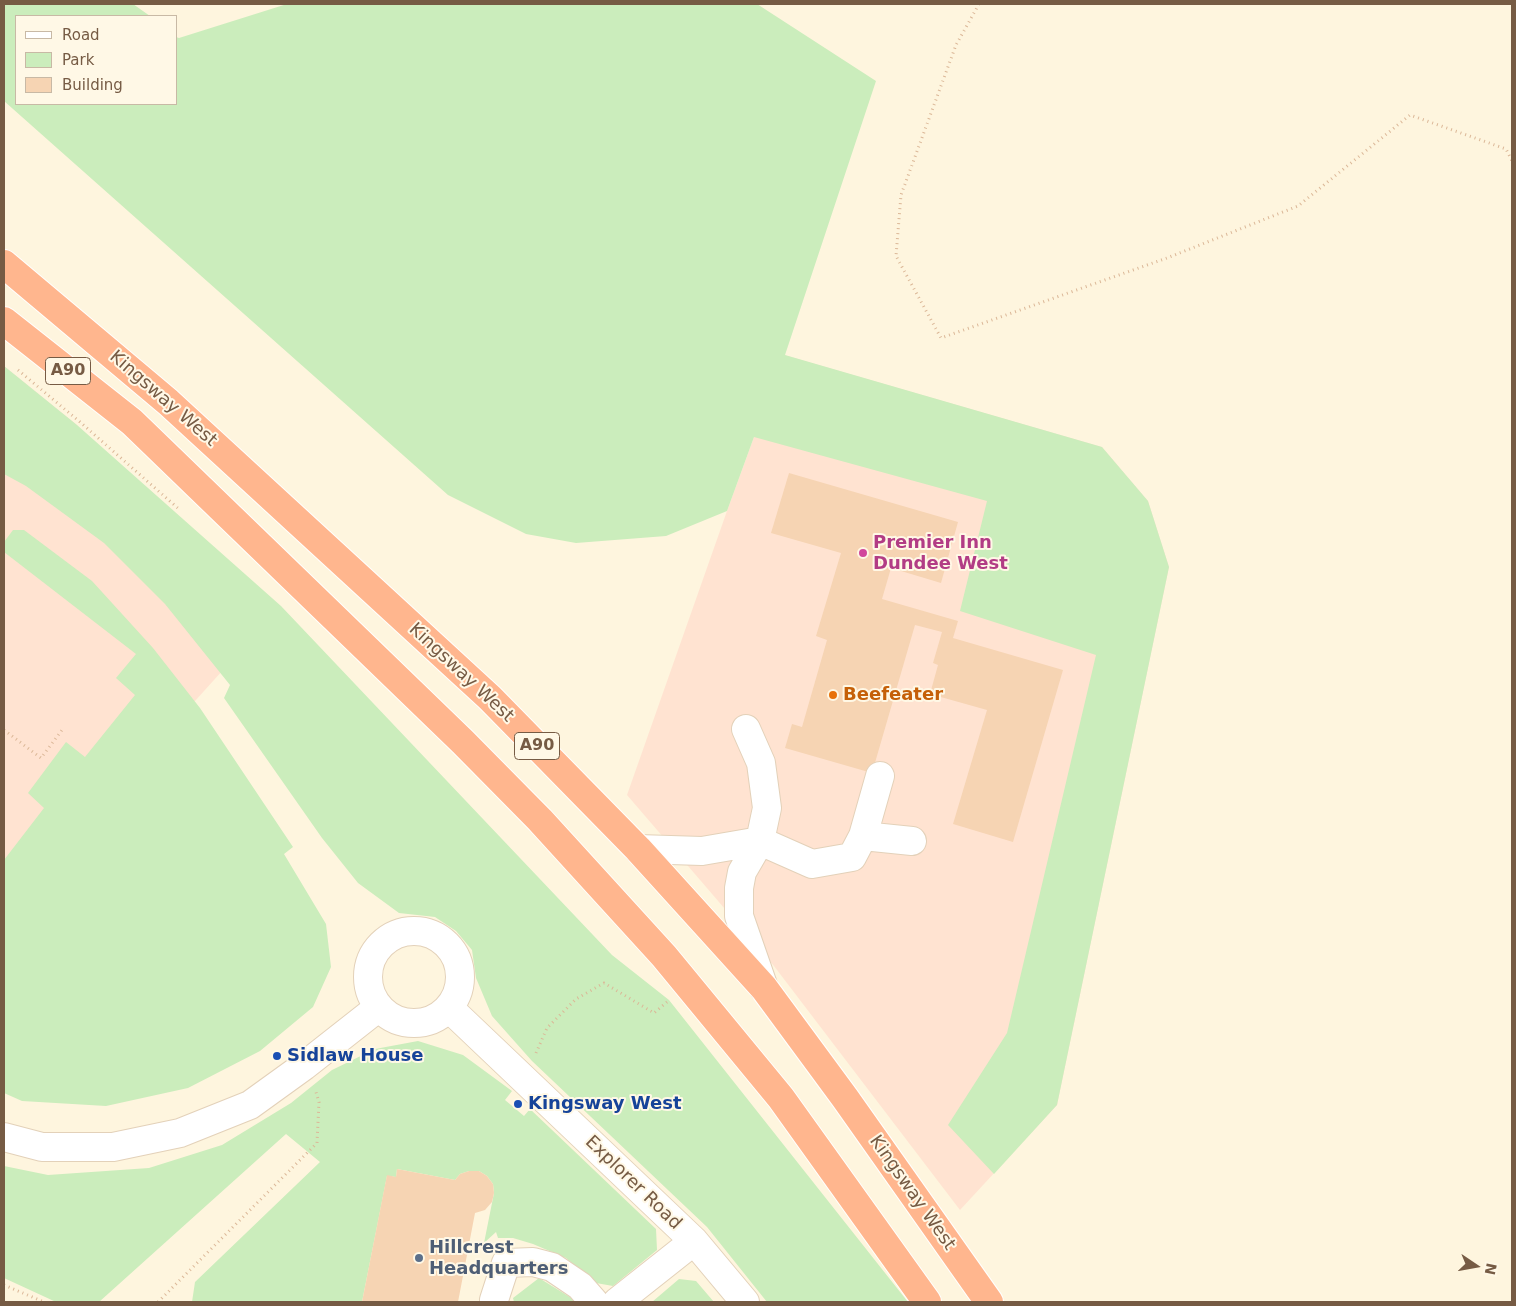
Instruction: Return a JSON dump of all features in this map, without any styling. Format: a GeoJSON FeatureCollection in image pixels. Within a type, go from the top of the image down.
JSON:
{"type":"FeatureCollection","features":[{"type":"Feature","properties":{"kind":"highway","name":"Kingsway West"},"geometry":{"type":"LineString","coordinates":[[4,264],[168,402],[490,698],[638,849],[764,988],[845,1098],[989,1302]]}},
{"type":"Feature","properties":{"kind":"highway","name":"A90"},"geometry":{"type":"LineString","coordinates":[[4,321],[132,422],[463,742],[540,820],[664,956],[781,1098],[927,1302]]}},
{"type":"Feature","properties":{"kind":"street"},"geometry":{"type":"LineString","coordinates":[[746,729],[761,763],[767,808],[760,841],[742,872],[739,888],[739,916],[764,988]]}},
{"type":"Feature","properties":{"kind":"street"},"geometry":{"type":"LineString","coordinates":[[638,849],[702,851],[760,841],[812,864],[852,857],[862,836],[880,776]]}},
{"type":"Feature","properties":{"kind":"street"},"geometry":{"type":"LineString","coordinates":[[862,836],[912,841]]}},
{"type":"Feature","properties":{"kind":"street"},"geometry":{"type":"LineString","coordinates":[[403,932],[422,932],[440,939],[454,953],[460,971],[458,991],[449,1008],[433,1020],[414,1024],[394,1020],[378,1007],[370,991],[368,972],[374,954],[386,940],[403,932]]}},
{"type":"Feature","properties":{"kind":"street"},"geometry":{"type":"LineString","coordinates":[[4,1137],[42,1147],[113,1147],[180,1133],[250,1105],[304,1066],[378,1007]]}},
{"type":"Feature","properties":{"kind":"street","name":"Explorer Road"},"geometry":{"type":"LineString","coordinates":[[449,1008],[694,1241],[745,1302]]}},
{"type":"Feature","properties":{"kind":"street"},"geometry":{"type":"LineString","coordinates":[[617,1302],[694,1241]]}},
{"type":"Feature","properties":{"kind":"street"},"geometry":{"type":"LineString","coordinates":[[494,1300],[506,1263],[533,1262],[552,1267],[580,1286],[594,1302]]}},
{"type":"Feature","properties":{"kind":"path"},"geometry":{"type":"LineString","coordinates":[[979,4],[956,45],[901,195],[896,256],[941,338],[1167,258],[1298,206],[1410,115],[1506,150],[1512,161]]}},
{"type":"Feature","properties":{"kind":"path"},"geometry":{"type":"LineString","coordinates":[[11,365],[80,422],[182,512]]}},
{"type":"Feature","properties":{"kind":"path"},"geometry":{"type":"LineString","coordinates":[[4,730],[41,758],[62,730]]}},
{"type":"Feature","properties":{"kind":"path"},"geometry":{"type":"LineString","coordinates":[[532,1061],[547,1028],[576,999],[604,983],[654,1013],[669,1000]]}},
{"type":"Feature","properties":{"kind":"path"},"geometry":{"type":"LineString","coordinates":[[158,1302],[317,1142],[320,1102],[304,1066]]}},
{"type":"Feature","properties":{"kind":"path"},"geometry":{"type":"LineString","coordinates":[[4,1285],[44,1302]]}},
{"type":"Feature","properties":{"kind":"shaded area"},"geometry":{"type":"Polygon","coordinates":[[[784,355],[1102,447],[1148,501],[1169,567],[1057,1105],[960,1210],[774,966],[627,795],[784,355]]]}},
{"type":"Feature","properties":{"kind":"shaded area"},"geometry":{"type":"Polygon","coordinates":[[[4,366],[77,425],[242,649],[176,722],[4,932],[4,366]]]}},
{"type":"Feature","properties":{"kind":"green space"},"geometry":{"type":"Polygon","coordinates":[[[4,4],[133,4],[149,15],[15,15],[15,105],[178,105],[178,38],[287,4],[757,4],[876,81],[785,355],[1102,447],[1148,501],[1169,567],[1057,1105],[994,1174],[948,1125],[1007,1033],[1096,655],[960,611],[987,501],[754,437],[727,511],[666,536],[576,543],[526,534],[448,495],[4,101],[4,4]]]}},
{"type":"Feature","properties":{"kind":"green space"},"geometry":{"type":"Polygon","coordinates":[[[4,366],[77,425],[281,606],[612,955],[669,1000],[908,1302],[767,1302],[707,1227],[532,1061],[492,1016],[476,978],[472,950],[456,931],[435,917],[399,913],[358,883],[322,838],[224,698],[230,685],[165,604],[104,543],[26,486],[4,474],[4,366]]]}},
{"type":"Feature","properties":{"kind":"green space"},"geometry":{"type":"Polygon","coordinates":[[[13,530],[24,530],[92,581],[153,648],[200,708],[293,847],[284,854],[326,924],[331,967],[313,1007],[260,1051],[188,1088],[106,1106],[22,1101],[4,1093],[4,860],[44,808],[28,793],[66,742],[85,757],[135,695],[116,678],[136,654],[4,552],[4,542],[13,530]]]}},
{"type":"Feature","properties":{"kind":"green space"},"geometry":{"type":"Polygon","coordinates":[[[418,1041],[463,1055],[512,1091],[505,1100],[524,1116],[530,1109],[656,1229],[657,1250],[613,1286],[596,1283],[566,1258],[533,1244],[513,1238],[498,1238],[496,1232],[484,1243],[494,1193],[493,1184],[487,1176],[479,1171],[469,1171],[460,1174],[455,1180],[397,1169],[396,1177],[387,1176],[362,1302],[192,1302],[195,1282],[320,1162],[286,1134],[99,1302],[56,1302],[4,1278],[4,1166],[48,1175],[149,1168],[222,1145],[291,1103],[332,1070],[375,1049],[418,1041]]]}},
{"type":"Feature","properties":{"kind":"green space"},"geometry":{"type":"Polygon","coordinates":[[[539,1278],[575,1302],[514,1302],[513,1298],[539,1278]]]}},
{"type":"Feature","properties":{"kind":"green space"},"geometry":{"type":"Polygon","coordinates":[[[679,1279],[696,1281],[714,1302],[652,1302],[679,1279]]]}},
{"type":"Feature","properties":{"kind":"building"},"geometry":{"type":"Polygon","coordinates":[[[789,473],[958,522],[941,583],[891,568],[882,599],[958,621],[953,638],[1063,670],[1013,842],[953,824],[987,710],[930,694],[938,665],[933,663],[942,632],[915,625],[872,773],[785,748],[792,724],[802,727],[827,640],[816,636],[841,553],[771,533],[789,473]]]}},
{"type":"Feature","properties":{"kind":"building","name":"Hillcrest Headquarters"},"geometry":{"type":"Polygon","coordinates":[[[397,1169],[455,1180],[460,1174],[469,1171],[479,1171],[487,1176],[493,1184],[492,1202],[485,1210],[475,1213],[458,1302],[362,1302],[387,1175],[396,1177],[397,1169]]]}},
{"type":"Feature","properties":{"kind":"place","name":"Premier Inn Dundee West"},"geometry":{"type":"Point","coordinates":[863,553]}},
{"type":"Feature","properties":{"kind":"place","name":"Beefeater"},"geometry":{"type":"Point","coordinates":[833,695]}},
{"type":"Feature","properties":{"kind":"place","name":"Sidlaw House"},"geometry":{"type":"Point","coordinates":[277,1056]}},
{"type":"Feature","properties":{"kind":"place","name":"Kingsway West"},"geometry":{"type":"Point","coordinates":[518,1104]}},
{"type":"Feature","properties":{"kind":"place","name":"Hillcrest Headquarters"},"geometry":{"type":"Point","coordinates":[419,1258]}}]}
